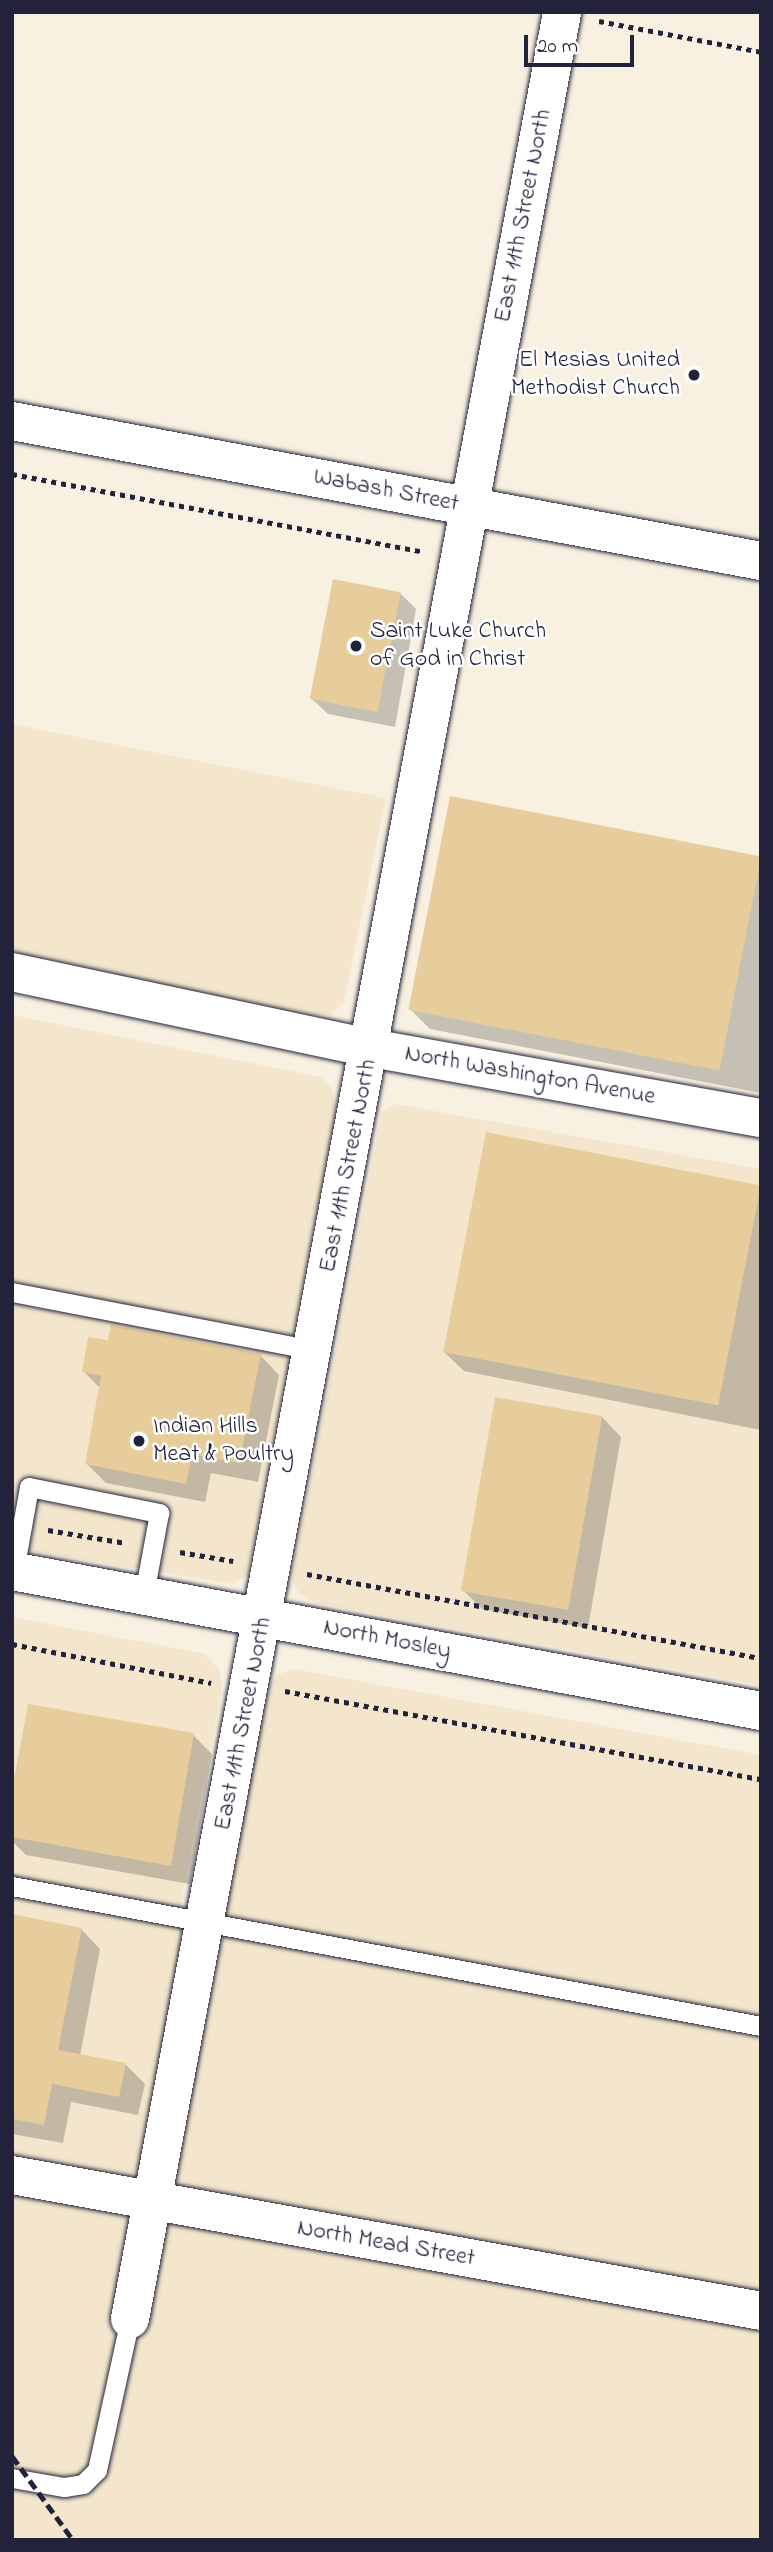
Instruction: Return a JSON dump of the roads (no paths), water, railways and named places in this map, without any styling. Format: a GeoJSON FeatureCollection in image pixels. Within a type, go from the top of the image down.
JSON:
{"type":"FeatureCollection","features":[{"type":"Feature","properties":{"kind":"street","name":"East 11th Street North"},"geometry":{"type":"LineString","coordinates":[[130,2319],[371,1048],[562,13]]}},
{"type":"Feature","properties":{"kind":"street","name":"Wabash Street"},"geometry":{"type":"LineString","coordinates":[[12,421],[761,561]]}},
{"type":"Feature","properties":{"kind":"street","name":"North Washington Avenue"},"geometry":{"type":"LineString","coordinates":[[12,972],[371,1048],[761,1118]]}},
{"type":"Feature","properties":{"kind":"street","name":"North Mosley"},"geometry":{"type":"LineString","coordinates":[[13,1571],[761,1711]]}},
{"type":"Feature","properties":{"kind":"street","name":"North Mead Street"},"geometry":{"type":"LineString","coordinates":[[12,2175],[153,2203],[761,2311]]}},
{"type":"Feature","properties":{"kind":"lane"},"geometry":{"type":"LineString","coordinates":[[12,1292],[314,1350]]}},
{"type":"Feature","properties":{"kind":"lane"},"geometry":{"type":"LineString","coordinates":[[13,1571],[17,1525],[29,1487],[159,1513],[144,1594]]}},
{"type":"Feature","properties":{"kind":"lane"},"geometry":{"type":"LineString","coordinates":[[12,1886],[204,1925],[761,2026]]}},
{"type":"Feature","properties":{"kind":"lane"},"geometry":{"type":"LineString","coordinates":[[12,2479],[64,2487],[83,2484],[97,2470],[130,2319]]}},
{"type":"Feature","properties":{"kind":"railway"},"geometry":{"type":"LineString","coordinates":[[12,2456],[73,2540]]}},
{"type":"Feature","properties":{"kind":"place","name":"El Mesias United Methodist Church"},"geometry":{"type":"Point","coordinates":[694,375]}},
{"type":"Feature","properties":{"kind":"place","name":"Saint Luke Church of God in Christ"},"geometry":{"type":"Point","coordinates":[356,646]}},
{"type":"Feature","properties":{"kind":"place","name":"Indian Hills Meat & Poultry"},"geometry":{"type":"Point","coordinates":[139,1441]}}]}
